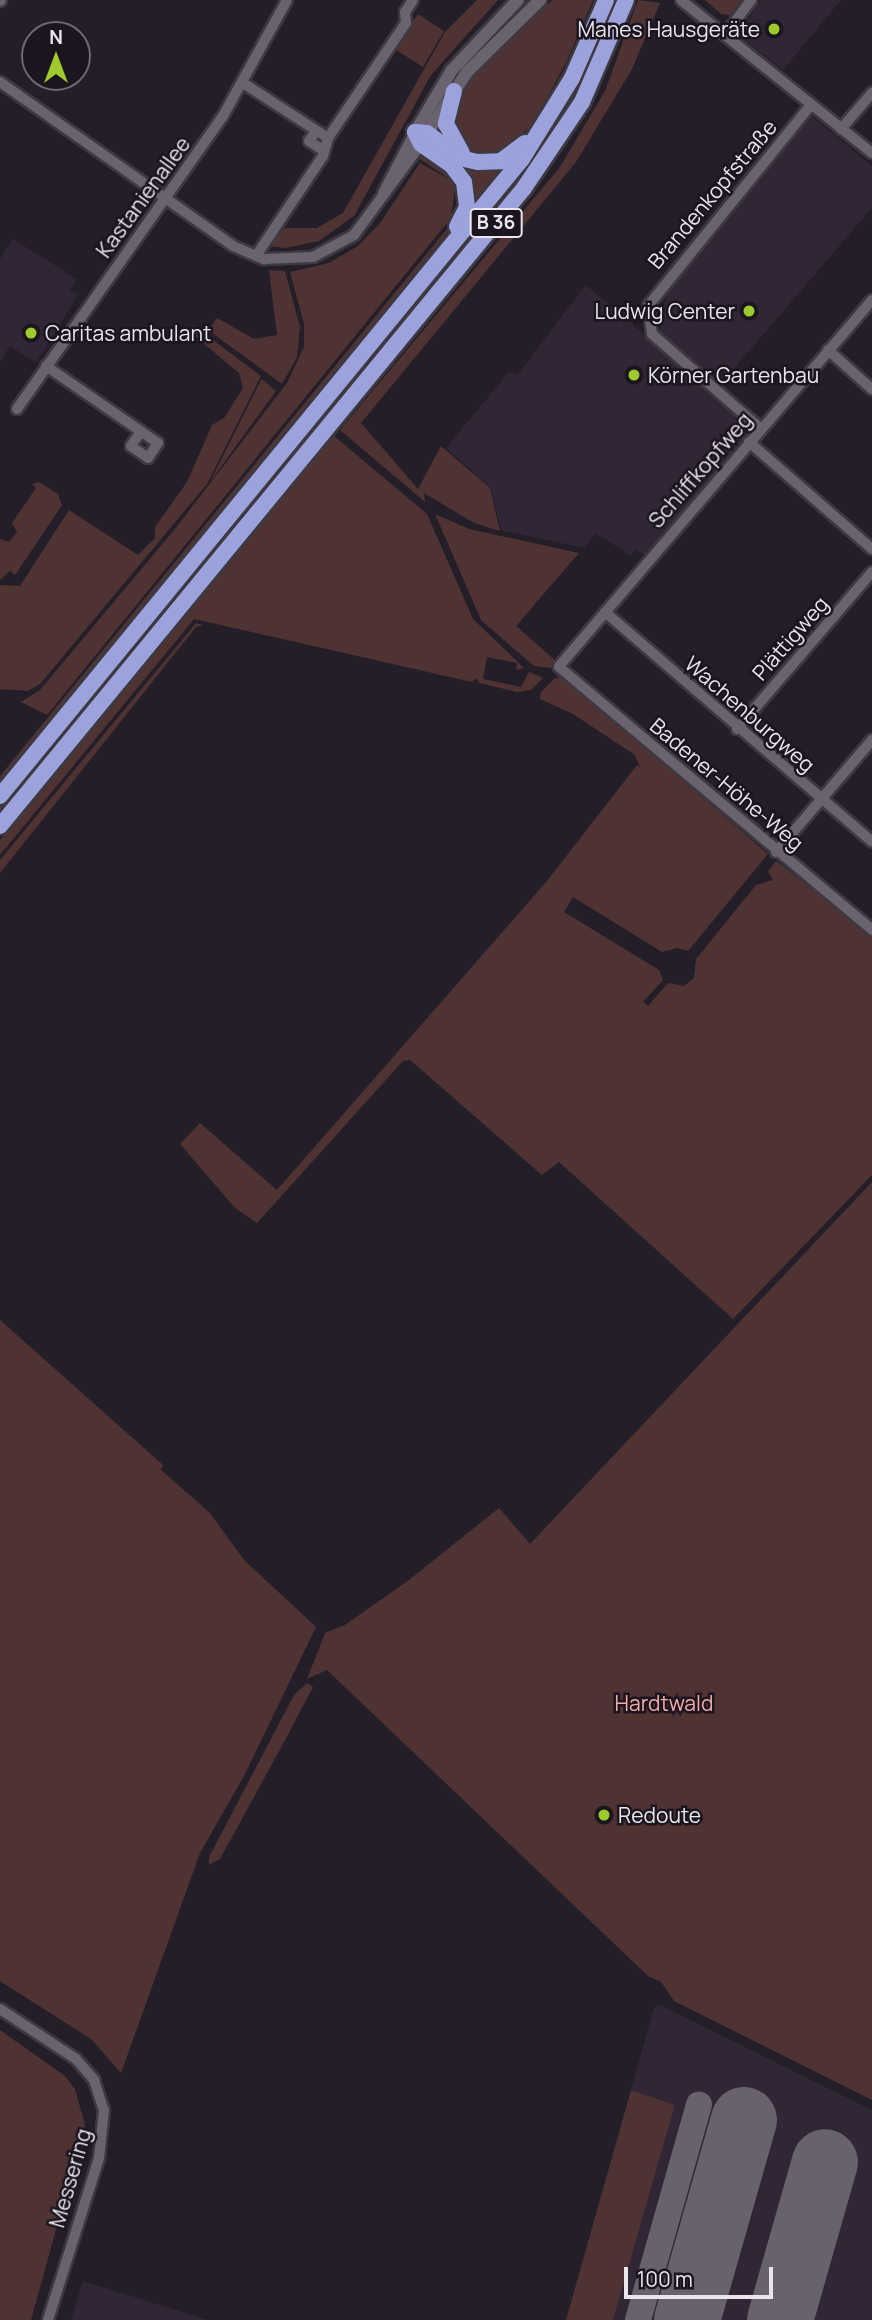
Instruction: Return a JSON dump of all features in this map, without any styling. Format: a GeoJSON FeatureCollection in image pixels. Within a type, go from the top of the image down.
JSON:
{"type":"FeatureCollection","features":[{"type":"Feature","properties":{"kind":"highway","name":"B 36"},"geometry":{"type":"LineString","coordinates":[[0,796],[419,287],[539,134],[578,66],[606,0]]}},
{"type":"Feature","properties":{"kind":"highway","name":"B 36"},"geometry":{"type":"LineString","coordinates":[[0,826],[524,188],[582,102],[626,0]]}},
{"type":"Feature","properties":{"kind":"highway"},"geometry":{"type":"LineString","coordinates":[[454,91],[446,124],[451,140],[465,158]]}},
{"type":"Feature","properties":{"kind":"highway"},"geometry":{"type":"LineString","coordinates":[[421,136],[478,162],[501,161],[539,134]]}},
{"type":"Feature","properties":{"kind":"highway"},"geometry":{"type":"LineString","coordinates":[[419,287],[434,255],[461,222],[468,200],[457,171],[421,136]]}},
{"type":"Feature","properties":{"kind":"street","name":"Kastanienallee"},"geometry":{"type":"LineString","coordinates":[[17,409],[243,83],[287,0]]}},
{"type":"Feature","properties":{"kind":"street"},"geometry":{"type":"LineString","coordinates":[[256,256],[328,138],[406,23],[405,12],[413,0]]}},
{"type":"Feature","properties":{"kind":"street"},"geometry":{"type":"LineString","coordinates":[[421,136],[452,70],[518,0]]}},
{"type":"Feature","properties":{"kind":"street"},"geometry":{"type":"LineString","coordinates":[[0,82],[233,247],[256,256],[284,261],[324,253],[354,235],[377,206],[421,136],[483,54],[540,0]]}},
{"type":"Feature","properties":{"kind":"street"},"geometry":{"type":"LineString","coordinates":[[681,0],[872,153]]}},
{"type":"Feature","properties":{"kind":"street"},"geometry":{"type":"LineString","coordinates":[[689,0],[714,26]]}},
{"type":"Feature","properties":{"kind":"street"},"geometry":{"type":"LineString","coordinates":[[725,35],[751,0]]}},
{"type":"Feature","properties":{"kind":"street"},"geometry":{"type":"LineString","coordinates":[[243,83],[328,138]]}},
{"type":"Feature","properties":{"kind":"street"},"geometry":{"type":"LineString","coordinates":[[841,129],[872,93]]}},
{"type":"Feature","properties":{"kind":"street","name":"Brandenkopfstraße"},"geometry":{"type":"LineString","coordinates":[[761,429],[652,334],[648,306],[811,105]]}},
{"type":"Feature","properties":{"kind":"street"},"geometry":{"type":"LineString","coordinates":[[316,131],[309,141],[323,150]]}},
{"type":"Feature","properties":{"kind":"street","name":"Schliffkopfweg"},"geometry":{"type":"LineString","coordinates":[[559,667],[872,300]]}},
{"type":"Feature","properties":{"kind":"street"},"geometry":{"type":"LineString","coordinates":[[828,350],[872,389]]}},
{"type":"Feature","properties":{"kind":"street"},"geometry":{"type":"LineString","coordinates":[[46,366],[141,432]]}},
{"type":"Feature","properties":{"kind":"street"},"geometry":{"type":"LineString","coordinates":[[749,442],[872,549]]}},
{"type":"Feature","properties":{"kind":"street","name":"Plättigweg"},"geometry":{"type":"LineString","coordinates":[[737,729],[872,572]]}},
{"type":"Feature","properties":{"kind":"street","name":"Wachenburgweg"},"geometry":{"type":"LineString","coordinates":[[604,612],[820,801],[872,842]]}},
{"type":"Feature","properties":{"kind":"street","name":"Badener-Höhe-Weg"},"geometry":{"type":"LineString","coordinates":[[559,667],[872,930]]}},
{"type":"Feature","properties":{"kind":"street"},"geometry":{"type":"LineString","coordinates":[[776,852],[872,740]]}},
{"type":"Feature","properties":{"kind":"street","name":"Messering"},"geometry":{"type":"LineString","coordinates":[[0,2009],[76,2059],[94,2080],[104,2110],[99,2158],[48,2320]]}},
{"type":"Feature","properties":{"kind":"shaded area"},"geometry":{"type":"Polygon","coordinates":[[[760,0],[841,0],[783,70],[742,38],[742,30],[760,0]]]}},
{"type":"Feature","properties":{"kind":"shaded area"},"geometry":{"type":"Polygon","coordinates":[[[812,116],[872,166],[872,208],[719,386],[659,332],[668,284],[812,116]]]}},
{"type":"Feature","properties":{"kind":"shaded area"},"geometry":{"type":"Polygon","coordinates":[[[13,239],[77,279],[70,290],[78,295],[36,363],[10,346],[0,361],[0,259],[13,239]]]}},
{"type":"Feature","properties":{"kind":"shaded area"},"geometry":{"type":"Polygon","coordinates":[[[586,285],[754,428],[645,556],[636,549],[631,556],[596,533],[584,548],[501,530],[491,488],[446,448],[508,373],[517,375],[586,285]]]}},
{"type":"Feature","properties":{"kind":"shaded area"},"geometry":{"type":"Polygon","coordinates":[[[660,2005],[872,2110],[872,2320],[613,2320],[675,2105],[631,2090],[654,2007],[660,2005]]]}},
{"type":"Feature","properties":{"kind":"shaded area"},"geometry":{"type":"Polygon","coordinates":[[[83,2281],[208,2320],[71,2320],[83,2281]]]}},
{"type":"Feature","properties":{"kind":"green space"},"geometry":{"type":"Polygon","coordinates":[[[477,0],[498,0],[431,75],[354,216],[319,241],[286,248],[268,246],[283,228],[317,228],[343,213],[445,32],[477,0]]]}},
{"type":"Feature","properties":{"kind":"green space"},"geometry":{"type":"Polygon","coordinates":[[[553,0],[593,0],[566,63],[533,123],[506,153],[486,158],[463,150],[450,130],[451,108],[470,78],[505,40],[553,0]]]}},
{"type":"Feature","properties":{"kind":"green space"},"geometry":{"type":"Polygon","coordinates":[[[612,0],[618,0],[583,81],[516,185],[0,813],[0,805],[508,187],[550,128],[584,68],[612,0]]]}},
{"type":"Feature","properties":{"kind":"green space"},"geometry":{"type":"Polygon","coordinates":[[[638,0],[660,3],[632,69],[576,162],[361,423],[418,489],[441,446],[490,488],[500,531],[474,523],[424,493],[425,502],[340,430],[560,167],[605,91],[638,0]]]}},
{"type":"Feature","properties":{"kind":"green space"},"geometry":{"type":"Polygon","coordinates":[[[705,0],[741,0],[730,15],[721,14],[705,0]]]}},
{"type":"Feature","properties":{"kind":"green space"},"geometry":{"type":"Polygon","coordinates":[[[418,14],[444,31],[423,67],[393,48],[418,14]]]}},
{"type":"Feature","properties":{"kind":"green space"},"geometry":{"type":"Polygon","coordinates":[[[430,141],[503,167],[473,204],[430,141]]]}},
{"type":"Feature","properties":{"kind":"green space"},"geometry":{"type":"Polygon","coordinates":[[[422,154],[430,155],[459,180],[464,198],[455,223],[0,787],[0,776],[451,224],[459,206],[457,184],[417,157],[422,154]]]}},
{"type":"Feature","properties":{"kind":"green space"},"geometry":{"type":"Polygon","coordinates":[[[420,163],[449,179],[455,188],[451,218],[47,715],[21,702],[40,690],[175,529],[287,383],[304,347],[304,324],[290,272],[329,263],[358,246],[380,223],[420,163]]]}},
{"type":"Feature","properties":{"kind":"green space"},"geometry":{"type":"Polygon","coordinates":[[[269,270],[285,271],[300,327],[297,357],[282,384],[208,330],[217,318],[254,339],[277,335],[269,270]]]}},
{"type":"Feature","properties":{"kind":"green space"},"geometry":{"type":"Polygon","coordinates":[[[193,325],[261,376],[207,484],[40,684],[28,691],[0,689],[0,585],[20,586],[69,510],[138,555],[155,538],[155,527],[187,482],[212,425],[224,418],[243,388],[239,373],[190,332],[193,325]]]}},
{"type":"Feature","properties":{"kind":"green space"},"geometry":{"type":"Polygon","coordinates":[[[262,379],[276,391],[210,482],[259,384],[262,379]]]}},
{"type":"Feature","properties":{"kind":"green space"},"geometry":{"type":"Polygon","coordinates":[[[333,435],[427,514],[473,619],[524,668],[516,670],[517,663],[487,657],[483,679],[521,687],[529,672],[543,678],[531,690],[517,692],[479,683],[477,678],[472,682],[194,619],[0,855],[0,840],[333,435]]]}},
{"type":"Feature","properties":{"kind":"green space"},"geometry":{"type":"Polygon","coordinates":[[[39,482],[58,494],[62,505],[15,575],[10,571],[0,580],[0,539],[9,542],[17,532],[12,523],[36,488],[32,484],[39,482]]]}},
{"type":"Feature","properties":{"kind":"green space"},"geometry":{"type":"Polygon","coordinates":[[[435,514],[469,529],[579,553],[516,626],[557,662],[552,668],[534,666],[481,620],[435,514]]]}},
{"type":"Feature","properties":{"kind":"green space"},"geometry":{"type":"Polygon","coordinates":[[[196,623],[203,625],[196,627],[0,873],[0,860],[196,623]]]}},
{"type":"Feature","properties":{"kind":"green space"},"geometry":{"type":"Polygon","coordinates":[[[563,677],[768,854],[688,951],[677,948],[662,952],[573,897],[564,912],[659,970],[663,980],[643,1002],[648,1006],[668,983],[684,986],[694,978],[696,959],[756,885],[773,880],[768,871],[776,861],[872,935],[872,1175],[733,1319],[559,1162],[542,1175],[410,1060],[403,1061],[257,1223],[235,1208],[180,1144],[200,1123],[277,1190],[547,881],[637,765],[640,767],[635,755],[573,714],[540,699],[541,692],[555,678],[563,677]]]}},
{"type":"Feature","properties":{"kind":"green space","name":"Hardtwald"},"geometry":{"type":"Polygon","coordinates":[[[872,1182],[872,2100],[674,2001],[661,1982],[648,1976],[327,1670],[307,1679],[325,1633],[345,1625],[409,1580],[499,1508],[530,1544],[872,1182]]]}},
{"type":"Feature","properties":{"kind":"green space"},"geometry":{"type":"Polygon","coordinates":[[[0,1320],[163,1465],[161,1470],[210,1513],[244,1560],[316,1627],[244,1776],[200,1853],[121,2073],[91,2039],[0,1981],[0,1320]]]}},
{"type":"Feature","properties":{"kind":"green space"},"geometry":{"type":"Polygon","coordinates":[[[307,1683],[313,1687],[284,1742],[220,1859],[209,1865],[209,1857],[294,1695],[307,1683]]]}},
{"type":"Feature","properties":{"kind":"green space"},"geometry":{"type":"Polygon","coordinates":[[[0,2030],[65,2076],[75,2089],[85,2125],[31,2320],[0,2320],[0,2030]]]}},
{"type":"Feature","properties":{"kind":"green space"},"geometry":{"type":"Polygon","coordinates":[[[631,2090],[675,2105],[613,2320],[566,2320],[631,2090]]]}},
{"type":"Feature","properties":{"kind":"taxiway"},"geometry":{"type":"LineString","coordinates":[[638,2320],[699,2104]]}},
{"type":"Feature","properties":{"kind":"runway"},"geometry":{"type":"LineString","coordinates":[[687,2320],[744,2120]]}},
{"type":"Feature","properties":{"kind":"runway"},"geometry":{"type":"LineString","coordinates":[[780,2320],[825,2162]]}},
{"type":"Feature","properties":{"kind":"place","name":"Manes Hausgeräte"},"geometry":{"type":"Point","coordinates":[774,29]}},
{"type":"Feature","properties":{"kind":"place","name":"Ludwig Center"},"geometry":{"type":"Point","coordinates":[749,311]}},
{"type":"Feature","properties":{"kind":"place","name":"Caritas ambulant"},"geometry":{"type":"Point","coordinates":[31,333]}},
{"type":"Feature","properties":{"kind":"place","name":"Körner Gartenbau"},"geometry":{"type":"Point","coordinates":[634,375]}},
{"type":"Feature","properties":{"kind":"place","name":"Redoute"},"geometry":{"type":"Point","coordinates":[604,1815]}}]}
